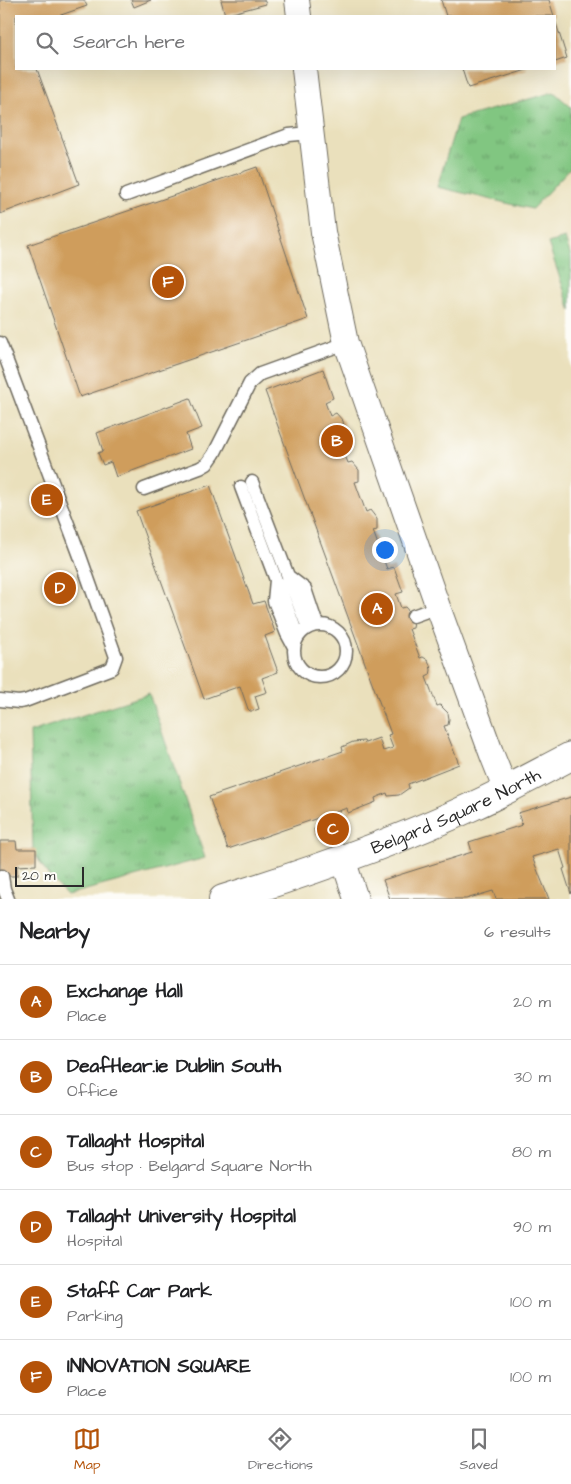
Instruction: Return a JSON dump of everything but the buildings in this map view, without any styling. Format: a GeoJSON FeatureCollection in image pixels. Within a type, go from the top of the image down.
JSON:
{"type":"FeatureCollection","features":[{"type":"Feature","properties":{"kind":"street"},"geometry":{"type":"LineString","coordinates":[[297,0],[299,15]]}},
{"type":"Feature","properties":{"kind":"street"},"geometry":{"type":"LineString","coordinates":[[304,70],[323,232],[346,343],[438,607],[506,790]]}},
{"type":"Feature","properties":{"kind":"street","name":"Belgard Square North"},"geometry":{"type":"LineString","coordinates":[[223,899],[267,893],[343,859],[472,806],[571,756]]}},
{"type":"Feature","properties":{"kind":"street"},"geometry":{"type":"LineString","coordinates":[[343,859],[356,899]]}},
{"type":"Feature","properties":{"kind":"lane"},"geometry":{"type":"LineString","coordinates":[[126,196],[289,135],[311,133]]}},
{"type":"Feature","properties":{"kind":"lane"},"geometry":{"type":"LineString","coordinates":[[0,343],[116,657],[112,668],[34,698],[19,702],[0,700]]}},
{"type":"Feature","properties":{"kind":"lane"},"geometry":{"type":"LineString","coordinates":[[144,489],[207,464],[250,383],[260,374],[346,343]]}},
{"type":"Feature","properties":{"kind":"lane"},"geometry":{"type":"LineString","coordinates":[[246,485],[282,578],[313,627]]}},
{"type":"Feature","properties":{"kind":"lane"},"geometry":{"type":"LineString","coordinates":[[282,578],[274,601],[287,634],[296,642]]}},
{"type":"Feature","properties":{"kind":"lane"},"geometry":{"type":"LineString","coordinates":[[413,616],[438,607]]}},
{"type":"Feature","properties":{"kind":"lane"},"geometry":{"type":"LineString","coordinates":[[326,625],[350,639],[346,649],[346,658],[342,666],[328,676],[310,676],[297,664],[294,656],[296,642],[313,627],[326,625]]}},
{"type":"Feature","properties":{"kind":"lane"},"geometry":{"type":"LineString","coordinates":[[2,876],[8,899]]}},
{"type":"Feature","properties":{"kind":"green space"},"geometry":{"type":"Polygon","coordinates":[[[554,92],[571,107],[571,167],[532,209],[437,187],[458,119],[554,92]]]}},
{"type":"Feature","properties":{"kind":"green space"},"geometry":{"type":"Polygon","coordinates":[[[565,238],[571,257],[571,311],[548,243],[565,238]]]}},
{"type":"Feature","properties":{"kind":"green space"},"geometry":{"type":"Polygon","coordinates":[[[149,694],[205,858],[67,895],[50,878],[33,851],[30,732],[149,694]]]}},
{"type":"Feature","properties":{"kind":"place","name":"INNOVATION SQUARE"},"geometry":{"type":"Point","coordinates":[168,282]}},
{"type":"Feature","properties":{"kind":"place","name":"DeafHear.ie Dublin South"},"geometry":{"type":"Point","coordinates":[337,441]}},
{"type":"Feature","properties":{"kind":"place","name":"Staff Car Park"},"geometry":{"type":"Point","coordinates":[47,500]}},
{"type":"Feature","properties":{"kind":"place","name":"Tallaght University Hospital"},"geometry":{"type":"Point","coordinates":[60,588]}},
{"type":"Feature","properties":{"kind":"place","name":"Exchange Hall"},"geometry":{"type":"Point","coordinates":[377,609]}},
{"type":"Feature","properties":{"kind":"place","name":"Tallaght Hospital"},"geometry":{"type":"Point","coordinates":[333,829]}}]}
